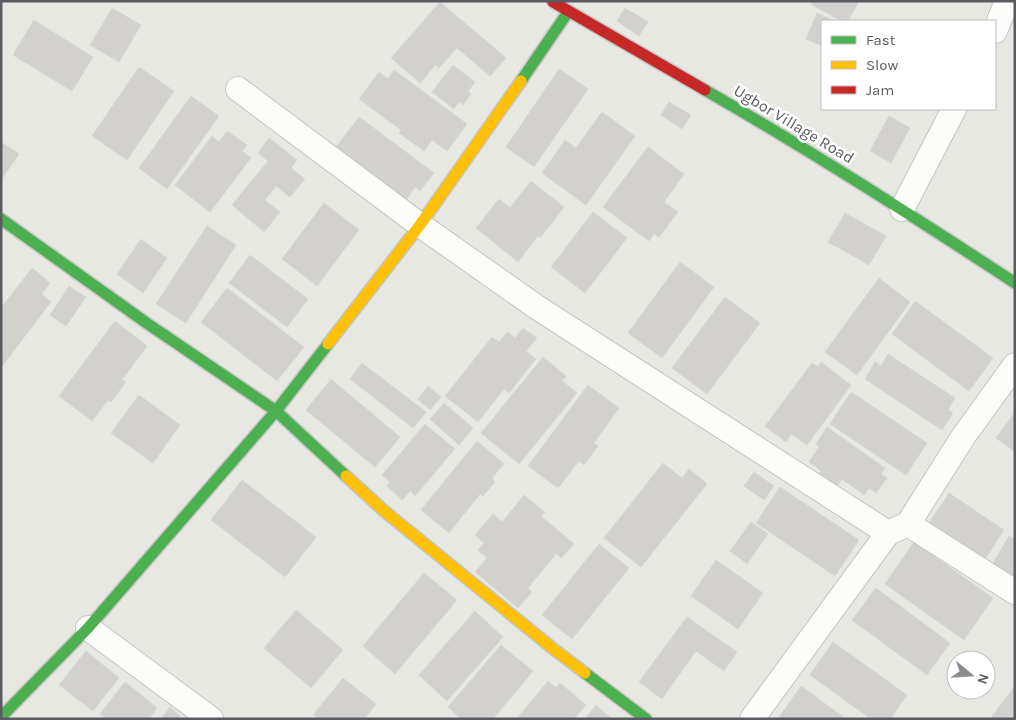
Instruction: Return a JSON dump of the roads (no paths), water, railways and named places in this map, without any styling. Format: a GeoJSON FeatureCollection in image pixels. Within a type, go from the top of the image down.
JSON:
{"type":"FeatureCollection","features":[{"type":"Feature","properties":{"kind":"street","name":"Ugbor Village Road"},"geometry":{"type":"LineString","coordinates":[[552,1],[776,131],[902,209],[1015,283]]}},
{"type":"Feature","properties":{"kind":"street"},"geometry":{"type":"LineString","coordinates":[[996,28],[1007,1]]}},
{"type":"Feature","properties":{"kind":"street"},"geometry":{"type":"LineString","coordinates":[[1,717],[88,628],[276,411],[420,226],[509,100],[568,12]]}},
{"type":"Feature","properties":{"kind":"street"},"geometry":{"type":"LineString","coordinates":[[238,90],[420,226],[538,308],[898,528],[1015,592]]}},
{"type":"Feature","properties":{"kind":"street"},"geometry":{"type":"LineString","coordinates":[[902,209],[953,110]]}},
{"type":"Feature","properties":{"kind":"street"},"geometry":{"type":"LineString","coordinates":[[1,219],[148,324],[276,411],[383,510],[551,647],[646,719]]}},
{"type":"Feature","properties":{"kind":"street"},"geometry":{"type":"LineString","coordinates":[[752,719],[898,528],[1015,365]]}},
{"type":"Feature","properties":{"kind":"street"},"geometry":{"type":"LineString","coordinates":[[88,628],[211,719]]}}]}
